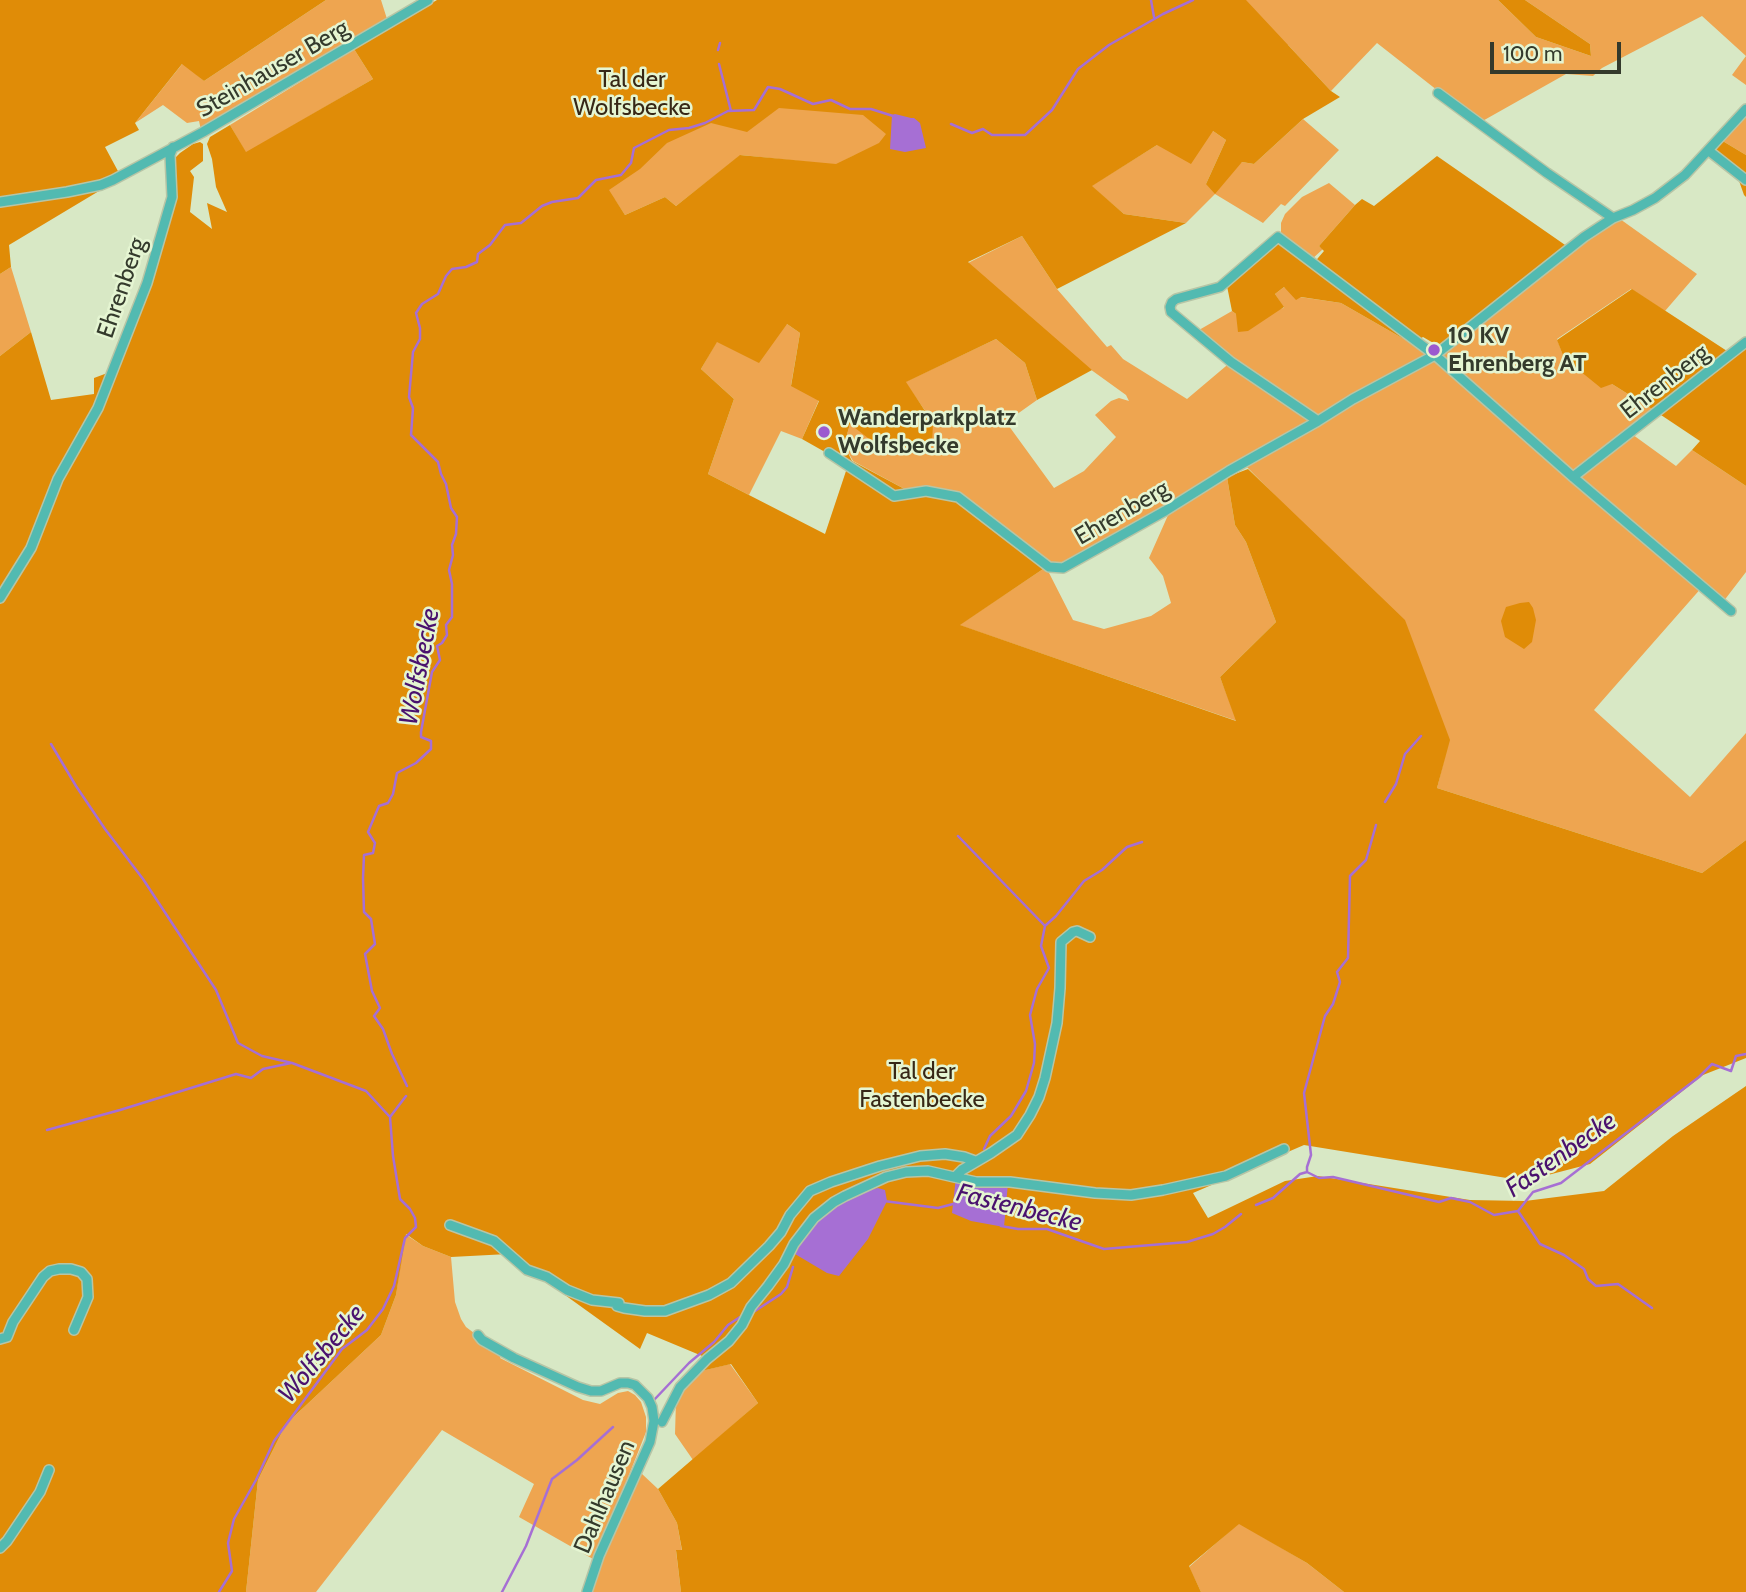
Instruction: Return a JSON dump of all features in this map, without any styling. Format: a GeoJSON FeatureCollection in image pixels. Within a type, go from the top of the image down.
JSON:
{"type":"FeatureCollection","features":[{"type":"Feature","properties":{"kind":"street","name":"Steinhauser Berg"},"geometry":{"type":"LineString","coordinates":[[173,148],[428,0]]}},
{"type":"Feature","properties":{"kind":"street"},"geometry":{"type":"LineString","coordinates":[[1438,93],[1546,173],[1613,218]]}},
{"type":"Feature","properties":{"kind":"street","name":"Ehrenberg"},"geometry":{"type":"LineString","coordinates":[[829,453],[894,496],[926,491],[958,498],[1049,567],[1063,568],[1165,512],[1229,471],[1353,399],[1435,355],[1584,237],[1613,218],[1655,198],[1685,175],[1746,109]]}},
{"type":"Feature","properties":{"kind":"street"},"geometry":{"type":"LineString","coordinates":[[0,202],[101,185],[173,148]]}},
{"type":"Feature","properties":{"kind":"street","name":"Ehrenberg"},"geometry":{"type":"LineString","coordinates":[[0,598],[31,548],[58,479],[98,408],[142,295],[172,197],[170,155],[173,148]]}},
{"type":"Feature","properties":{"kind":"street"},"geometry":{"type":"LineString","coordinates":[[1709,150],[1746,180]]}},
{"type":"Feature","properties":{"kind":"street"},"geometry":{"type":"LineString","coordinates":[[1318,421],[1221,354],[1171,312],[1171,302],[1220,287],[1278,237],[1435,355],[1731,611]]}},
{"type":"Feature","properties":{"kind":"street","name":"Ehrenberg"},"geometry":{"type":"LineString","coordinates":[[1573,477],[1746,342]]}},
{"type":"Feature","properties":{"kind":"street"},"geometry":{"type":"LineString","coordinates":[[955,1177],[1017,1135],[1030,1115],[1045,1078],[1057,1023],[1061,942],[1077,931],[1090,937]]}},
{"type":"Feature","properties":{"kind":"street"},"geometry":{"type":"LineString","coordinates":[[662,1422],[680,1387],[729,1341],[742,1325],[751,1307],[814,1218],[845,1196],[886,1177],[906,1172],[928,1171],[976,1182],[1010,1182],[1131,1195],[1226,1176],[1284,1149]]}},
{"type":"Feature","properties":{"kind":"street"},"geometry":{"type":"LineString","coordinates":[[450,1225],[494,1241],[527,1270],[592,1300],[617,1303],[617,1306],[624,1308],[665,1311],[709,1295],[731,1283],[769,1246],[810,1191],[880,1166],[920,1156],[946,1154],[975,1161]]}},
{"type":"Feature","properties":{"kind":"street"},"geometry":{"type":"LineString","coordinates":[[0,1339],[7,1336],[13,1322],[43,1277],[50,1271],[59,1269],[81,1272],[87,1279],[88,1297],[74,1330]]}},
{"type":"Feature","properties":{"kind":"street","name":"Dahlhausen"},"geometry":{"type":"LineString","coordinates":[[478,1335],[514,1358],[578,1387],[601,1391],[620,1383],[635,1385],[648,1398],[652,1407],[654,1421],[650,1442],[599,1556],[587,1592]]}},
{"type":"Feature","properties":{"kind":"street"},"geometry":{"type":"LineString","coordinates":[[0,1548],[40,1492],[49,1470]]}},
{"type":"Feature","properties":{"kind":"shaded area"},"geometry":{"type":"Polygon","coordinates":[[[326,0],[381,0],[387,19],[201,130],[199,121],[187,123],[163,105],[135,123],[183,63],[204,81],[326,0]]]}},
{"type":"Feature","properties":{"kind":"shaded area"},"geometry":{"type":"Polygon","coordinates":[[[1088,0],[1498,0],[1536,37],[1591,56],[1590,44],[1525,0],[1746,0],[1746,56],[1702,16],[1602,68],[1593,76],[1566,74],[1479,123],[1377,43],[1331,91],[1288,45],[1140,130],[855,155],[836,165],[741,155],[676,206],[665,197],[625,215],[615,200],[462,158],[1088,0]]]}},
{"type":"Feature","properties":{"kind":"shaded area"},"geometry":{"type":"Polygon","coordinates":[[[354,49],[373,79],[246,153],[230,125],[354,49]]]}},
{"type":"Feature","properties":{"kind":"shaded area"},"geometry":{"type":"Polygon","coordinates":[[[1746,56],[1746,85],[1732,75],[1746,56]]]}},
{"type":"Feature","properties":{"kind":"shaded area"},"geometry":{"type":"Polygon","coordinates":[[[1746,103],[1746,155],[1716,137],[1746,103]]]}},
{"type":"Feature","properties":{"kind":"shaded area"},"geometry":{"type":"Polygon","coordinates":[[[892,115],[914,118],[920,123],[926,148],[905,152],[890,149],[892,115]]]}},
{"type":"Feature","properties":{"kind":"shaded area"},"geometry":{"type":"Polygon","coordinates":[[[1303,119],[1339,150],[1285,206],[1281,204],[1263,223],[1215,194],[1186,223],[1124,214],[1091,186],[1157,145],[1213,131],[1226,140],[1206,184],[1242,162],[1254,164],[1303,119]]]}},
{"type":"Feature","properties":{"kind":"shaded area"},"geometry":{"type":"Polygon","coordinates":[[[1329,183],[1355,205],[1319,246],[1323,249],[1311,260],[1281,233],[1281,223],[1285,214],[1302,197],[1329,183]]]}},
{"type":"Feature","properties":{"kind":"shaded area"},"geometry":{"type":"Polygon","coordinates":[[[1620,219],[1697,274],[1665,311],[1631,289],[1557,339],[1564,358],[1655,411],[1629,432],[1676,466],[1692,450],[1746,486],[1746,572],[1723,602],[1703,586],[1594,710],[1690,797],[1746,733],[1746,840],[1702,873],[1437,788],[1449,740],[1300,521],[1243,463],[1227,477],[1235,525],[1246,542],[1276,622],[1220,677],[1237,721],[959,625],[1046,567],[1073,620],[1104,629],[1151,616],[1171,603],[1163,576],[1149,558],[1169,513],[1068,562],[1041,563],[853,461],[844,445],[850,424],[933,422],[905,382],[996,339],[1025,363],[1037,400],[1006,422],[1054,488],[1084,471],[1116,437],[1095,415],[1111,401],[1119,398],[1129,401],[1126,395],[1083,364],[968,263],[1022,236],[1057,289],[1107,347],[1111,345],[1123,359],[1187,399],[1232,361],[1321,420],[1437,355],[1565,253],[1620,219]]]}},
{"type":"Feature","properties":{"kind":"shaded area"},"geometry":{"type":"Polygon","coordinates":[[[11,267],[31,332],[0,356],[0,274],[11,267]]]}},
{"type":"Feature","properties":{"kind":"shaded area"},"geometry":{"type":"Polygon","coordinates":[[[1284,287],[1300,297],[1341,303],[1402,338],[1406,337],[1428,355],[1323,414],[1317,414],[1233,360],[1199,330],[1232,311],[1236,314],[1284,308],[1275,294],[1284,287]]]}},
{"type":"Feature","properties":{"kind":"shaded area"},"geometry":{"type":"Polygon","coordinates":[[[787,324],[800,333],[791,385],[819,400],[802,439],[781,431],[749,495],[708,474],[734,399],[701,369],[717,341],[787,324]]]}},
{"type":"Feature","properties":{"kind":"shaded area"},"geometry":{"type":"Polygon","coordinates":[[[956,1177],[1008,1183],[1004,1227],[971,1221],[952,1213],[956,1177]]]}},
{"type":"Feature","properties":{"kind":"shaded area"},"geometry":{"type":"Polygon","coordinates":[[[878,1188],[885,1190],[887,1201],[868,1239],[839,1276],[827,1273],[795,1254],[809,1229],[840,1198],[878,1188]]]}},
{"type":"Feature","properties":{"kind":"shaded area"},"geometry":{"type":"Polygon","coordinates":[[[405,1234],[423,1246],[451,1257],[455,1302],[461,1319],[466,1327],[502,1354],[500,1358],[583,1400],[600,1404],[618,1393],[628,1391],[641,1402],[646,1417],[646,1432],[608,1528],[593,1559],[519,1517],[534,1484],[442,1430],[316,1592],[246,1592],[258,1480],[286,1424],[381,1335],[396,1295],[405,1234]]]}},
{"type":"Feature","properties":{"kind":"shaded area"},"geometry":{"type":"Polygon","coordinates":[[[730,1364],[758,1403],[693,1460],[675,1434],[676,1401],[693,1373],[730,1364]]]}},
{"type":"Feature","properties":{"kind":"shaded area"},"geometry":{"type":"Polygon","coordinates":[[[641,1473],[658,1489],[677,1523],[682,1551],[676,1551],[681,1592],[589,1592],[641,1473]]]}},
{"type":"Feature","properties":{"kind":"shaded area"},"geometry":{"type":"Polygon","coordinates":[[[1239,1523],[1307,1563],[1344,1592],[1201,1592],[1189,1567],[1239,1523]]]}},
{"type":"Feature","properties":{"kind":"green space"},"geometry":{"type":"Polygon","coordinates":[[[0,0],[326,0],[204,81],[182,64],[135,123],[139,130],[105,147],[119,173],[119,179],[9,245],[11,267],[0,274],[0,0]]]}},
{"type":"Feature","properties":{"kind":"green space"},"geometry":{"type":"Polygon","coordinates":[[[437,0],[1246,0],[1331,91],[1340,97],[1303,119],[1254,164],[1242,162],[1215,194],[1206,184],[1226,140],[1213,131],[1191,164],[1157,145],[1092,186],[1124,214],[1186,223],[1057,289],[1022,236],[968,262],[1092,370],[1037,400],[1025,363],[996,339],[906,382],[933,423],[932,445],[882,449],[850,424],[844,445],[852,461],[912,493],[961,498],[1046,567],[960,625],[1236,721],[1220,677],[1276,622],[1246,542],[1235,525],[1227,477],[1248,469],[1405,620],[1450,740],[1437,788],[1702,873],[1746,840],[1746,1058],[1703,1075],[1590,1164],[1525,1181],[1304,1145],[1193,1193],[1208,1218],[1285,1181],[1318,1176],[1470,1200],[1525,1201],[1604,1191],[1673,1136],[1746,1086],[1746,1592],[1344,1592],[1307,1563],[1239,1524],[1189,1566],[1201,1592],[681,1592],[676,1550],[682,1550],[677,1523],[658,1489],[758,1403],[731,1364],[693,1373],[707,1358],[647,1333],[640,1349],[508,1254],[451,1257],[423,1246],[406,1234],[396,1295],[381,1335],[286,1424],[258,1480],[246,1592],[0,1592],[0,356],[31,332],[51,400],[94,394],[94,378],[110,372],[146,279],[172,200],[174,159],[193,144],[203,144],[203,161],[190,171],[194,177],[190,212],[212,229],[207,203],[227,212],[216,187],[207,144],[210,137],[230,125],[246,152],[373,79],[354,49],[437,0]],[[779,108],[747,132],[711,123],[667,143],[640,169],[609,190],[625,215],[665,197],[676,206],[740,155],[836,164],[879,143],[886,134],[863,115],[779,108]],[[787,324],[759,363],[717,342],[701,369],[734,399],[708,474],[825,534],[848,465],[802,439],[819,401],[791,386],[800,333],[787,324]]]}},
{"type":"Feature","properties":{"kind":"green space"},"geometry":{"type":"Polygon","coordinates":[[[1498,0],[1525,0],[1590,44],[1591,56],[1536,37],[1498,0]]]}},
{"type":"Feature","properties":{"kind":"green space"},"geometry":{"type":"Polygon","coordinates":[[[1716,137],[1746,155],[1746,197],[1738,178],[1708,154],[1716,137]]]}},
{"type":"Feature","properties":{"kind":"green space"},"geometry":{"type":"Polygon","coordinates":[[[1437,156],[1568,247],[1442,348],[1423,337],[1418,340],[1411,335],[1402,338],[1341,303],[1301,297],[1296,300],[1284,287],[1275,294],[1284,307],[1248,331],[1238,332],[1236,314],[1232,311],[1227,286],[1278,240],[1312,265],[1324,251],[1319,246],[1355,205],[1362,199],[1374,206],[1437,156]]]}},
{"type":"Feature","properties":{"kind":"green space"},"geometry":{"type":"Polygon","coordinates":[[[1632,289],[1727,351],[1746,337],[1746,486],[1692,450],[1700,441],[1612,384],[1601,388],[1564,358],[1557,340],[1632,289]]]}},
{"type":"Feature","properties":{"kind":"green space"},"geometry":{"type":"Polygon","coordinates":[[[1529,602],[1536,620],[1532,642],[1524,649],[1505,637],[1501,621],[1506,607],[1529,602]]]}},
{"type":"Feature","properties":{"kind":"waterway"},"geometry":{"type":"LineString","coordinates":[[1151,0],[1154,17]]}},
{"type":"Feature","properties":{"kind":"waterway"},"geometry":{"type":"LineString","coordinates":[[951,124],[972,133],[983,129],[992,135],[1025,135],[1052,110],[1078,69],[1109,45],[1193,0]]}},
{"type":"Feature","properties":{"kind":"waterway"},"geometry":{"type":"LineString","coordinates":[[718,50],[720,43]]}},
{"type":"Feature","properties":{"kind":"waterway"},"geometry":{"type":"LineString","coordinates":[[719,64],[731,111]]}},
{"type":"Feature","properties":{"kind":"waterway","name":"Wolfsbecke"},"geometry":{"type":"LineString","coordinates":[[407,1086],[383,1029],[374,1016],[380,1008],[372,991],[365,954],[375,944],[371,919],[364,912],[363,878],[364,855],[373,853],[375,843],[368,832],[379,806],[388,803],[393,794],[397,773],[416,763],[431,749],[431,741],[421,737],[421,732],[432,672],[440,660],[437,646],[447,635],[446,625],[452,617],[452,584],[449,570],[457,517],[451,508],[438,462],[411,435],[413,408],[409,397],[413,352],[420,339],[416,313],[422,304],[438,294],[452,269],[477,262],[478,254],[490,245],[505,225],[521,223],[542,206],[552,202],[578,198],[596,180],[621,175],[631,163],[634,148],[669,130],[705,123],[728,111],[754,110],[768,87],[780,89],[813,104],[831,100],[850,109],[871,109],[893,116]]}},
{"type":"Feature","properties":{"kind":"waterway"},"geometry":{"type":"LineString","coordinates":[[1385,802],[1396,784],[1405,754],[1421,736]]}},
{"type":"Feature","properties":{"kind":"waterway"},"geometry":{"type":"LineString","coordinates":[[51,744],[76,786],[143,879],[216,990],[238,1043],[262,1056],[292,1063],[366,1091],[389,1116]]}},
{"type":"Feature","properties":{"kind":"waterway"},"geometry":{"type":"LineString","coordinates":[[1307,1172],[1311,1155],[1304,1093],[1325,1016],[1333,1004],[1340,982],[1337,972],[1348,958],[1350,876],[1366,860],[1376,825]]}},
{"type":"Feature","properties":{"kind":"waterway"},"geometry":{"type":"LineString","coordinates":[[958,836],[1045,926],[1041,946],[1049,968],[1037,989],[1030,1015],[1035,1044],[1034,1063],[1026,1091],[1011,1116],[990,1136],[984,1149]]}},
{"type":"Feature","properties":{"kind":"waterway"},"geometry":{"type":"LineString","coordinates":[[1046,925],[1084,881],[1102,870],[1127,847],[1142,842]]}},
{"type":"Feature","properties":{"kind":"waterway","name":"Fastenbecke"},"geometry":{"type":"LineString","coordinates":[[1256,1205],[1273,1198],[1300,1174],[1307,1172],[1319,1178],[1333,1177],[1439,1202],[1451,1198],[1470,1202],[1494,1215],[1518,1211],[1533,1192],[1561,1183],[1699,1077],[1712,1064],[1731,1071],[1736,1056],[1746,1054]]}},
{"type":"Feature","properties":{"kind":"waterway"},"geometry":{"type":"LineString","coordinates":[[47,1130],[236,1074],[251,1078],[263,1069],[291,1063]]}},
{"type":"Feature","properties":{"kind":"waterway","name":"Wolfsbecke"},"geometry":{"type":"LineString","coordinates":[[219,1592],[232,1571],[228,1543],[234,1519],[274,1441],[342,1349],[367,1330],[383,1309],[394,1286],[405,1238],[416,1227],[410,1209],[400,1199],[390,1117],[406,1096]]}},
{"type":"Feature","properties":{"kind":"waterway","name":"Fastenbecke"},"geometry":{"type":"LineString","coordinates":[[884,1201],[938,1208],[953,1204]]}},
{"type":"Feature","properties":{"kind":"waterway"},"geometry":{"type":"LineString","coordinates":[[1518,1211],[1540,1244],[1564,1255],[1584,1269],[1588,1279],[1596,1286],[1618,1284],[1652,1308]]}},
{"type":"Feature","properties":{"kind":"waterway","name":"Fastenbecke"},"geometry":{"type":"LineString","coordinates":[[1001,1226],[1047,1229],[1104,1249],[1187,1242],[1213,1234],[1241,1214]]}},
{"type":"Feature","properties":{"kind":"waterway","name":"Fastenbecke"},"geometry":{"type":"LineString","coordinates":[[755,1311],[781,1294],[787,1287],[793,1267]]}},
{"type":"Feature","properties":{"kind":"waterway","name":"Fastenbecke"},"geometry":{"type":"LineString","coordinates":[[654,1400],[728,1325],[743,1315]]}},
{"type":"Feature","properties":{"kind":"waterway","name":"Fastenbecke"},"geometry":{"type":"LineString","coordinates":[[502,1592],[526,1546],[552,1479],[613,1427]]}},
{"type":"Feature","properties":{"kind":"place","name":"10 KV Ehrenberg AT"},"geometry":{"type":"Point","coordinates":[1434,350]}},
{"type":"Feature","properties":{"kind":"place","name":"Wanderparkplatz Wolfsbecke"},"geometry":{"type":"Point","coordinates":[824,432]}},
{"type":"Feature","properties":{"kind":"park label","name":"Tal der Wolfsbecke"},"geometry":{"type":"Point","coordinates":[632,94]}},
{"type":"Feature","properties":{"kind":"park label","name":"Tal der Fastenbecke"},"geometry":{"type":"Point","coordinates":[922,1086]}}]}
